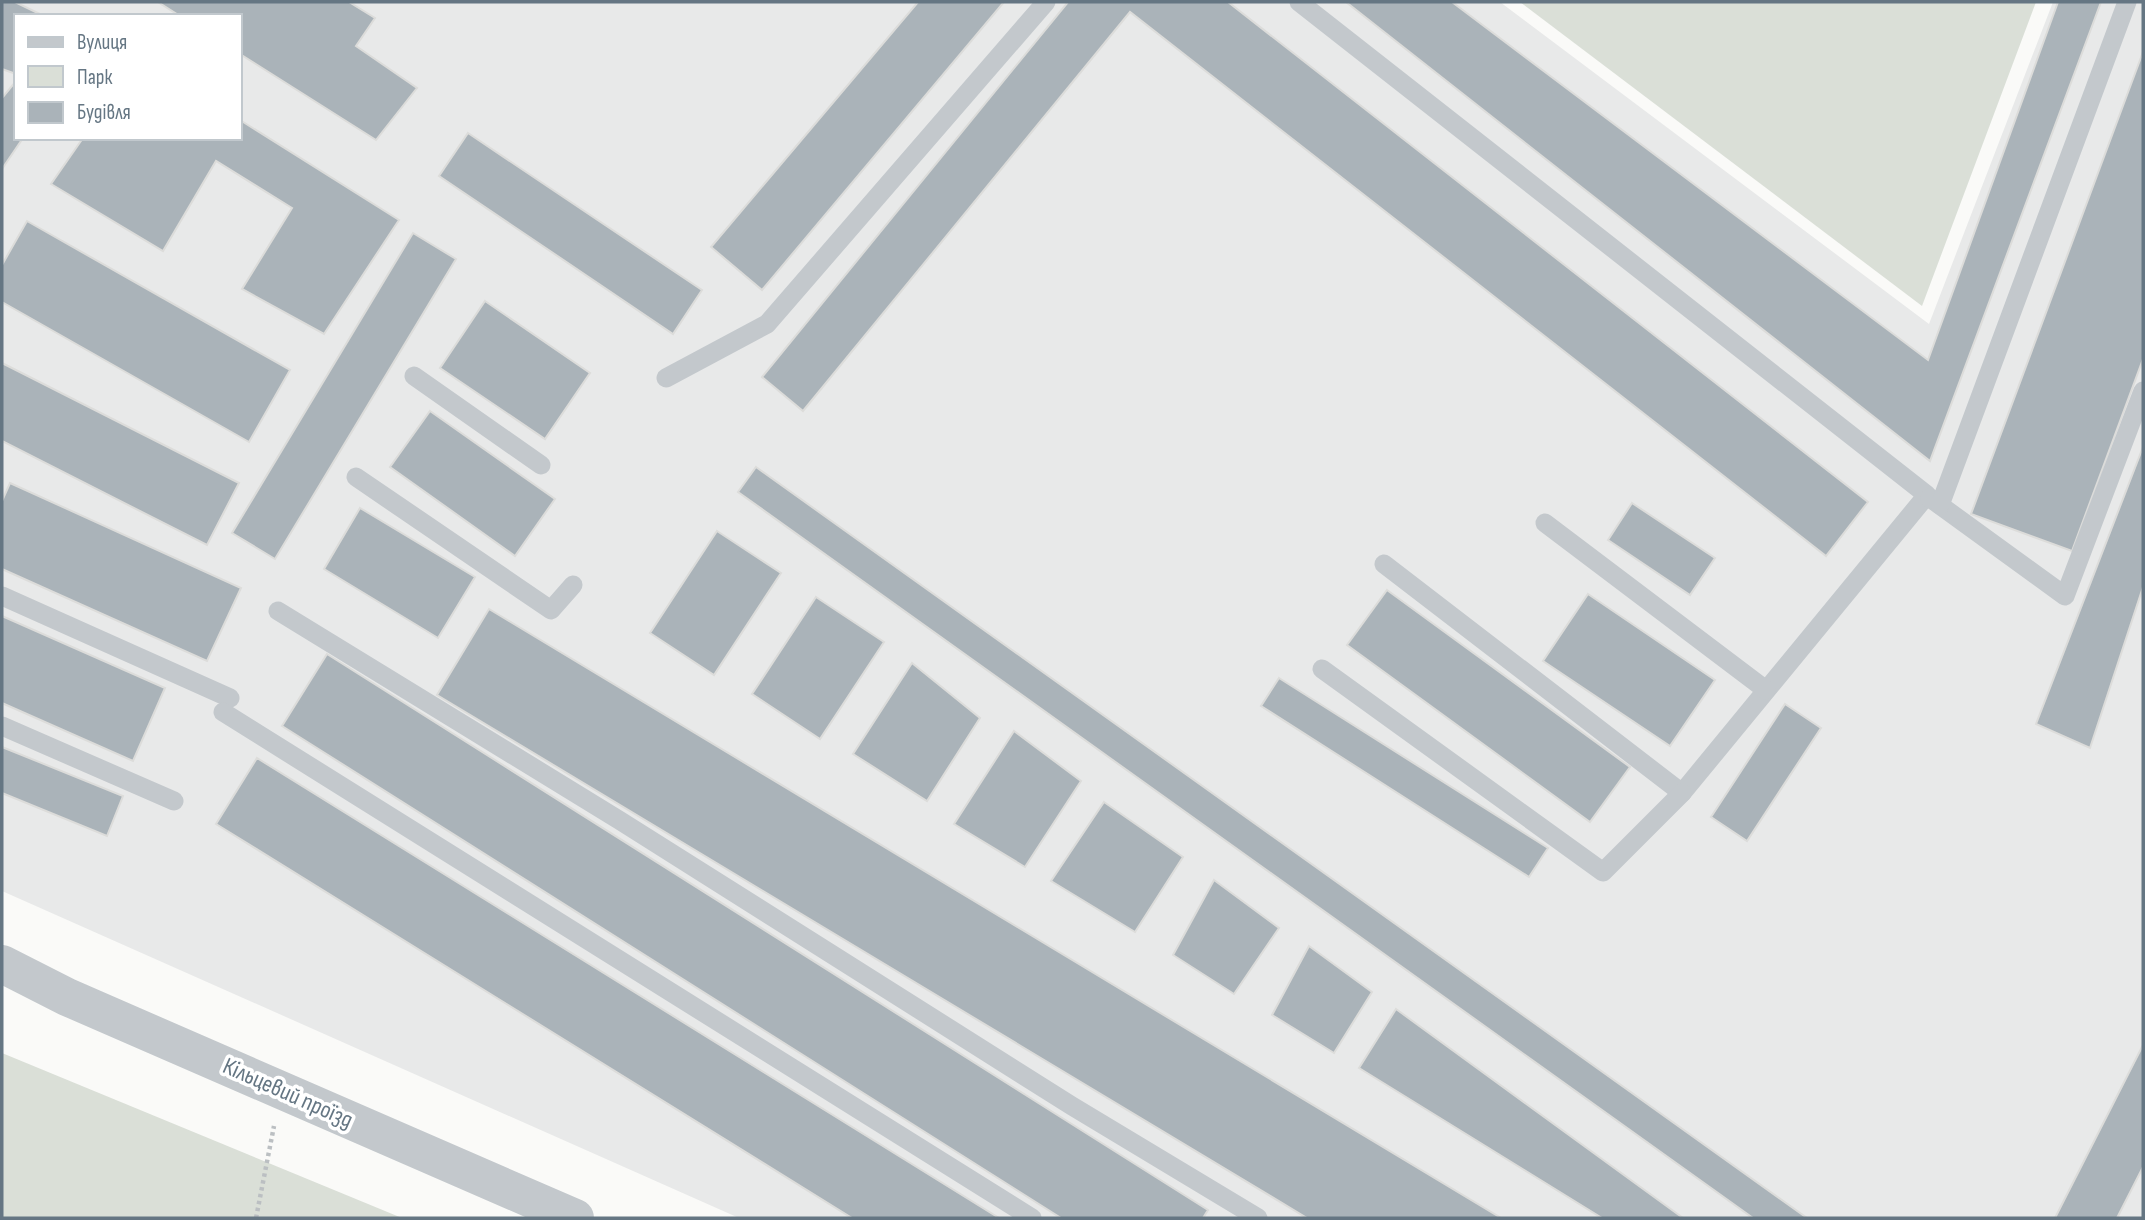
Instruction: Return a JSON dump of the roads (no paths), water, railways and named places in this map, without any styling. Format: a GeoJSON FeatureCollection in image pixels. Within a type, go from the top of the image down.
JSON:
{"type":"FeatureCollection","features":[{"type":"Feature","properties":{"kind":"street","name":"Кільцевий проїзд"},"geometry":{"type":"LineString","coordinates":[[2,964],[67,997],[575,1218]]}},
{"type":"Feature","properties":{"kind":"lane"},"geometry":{"type":"LineString","coordinates":[[666,378],[766,324],[1046,2]]}},
{"type":"Feature","properties":{"kind":"lane"},"geometry":{"type":"LineString","coordinates":[[1299,2],[1933,500],[2065,596],[2143,391]]}},
{"type":"Feature","properties":{"kind":"lane"},"geometry":{"type":"LineString","coordinates":[[1322,669],[1602,872],[1682,793],[1766,690],[1933,500],[2127,2]]}},
{"type":"Feature","properties":{"kind":"lane"},"geometry":{"type":"LineString","coordinates":[[414,376],[541,465]]}},
{"type":"Feature","properties":{"kind":"lane"},"geometry":{"type":"LineString","coordinates":[[356,477],[551,610],[573,585]]}},
{"type":"Feature","properties":{"kind":"lane"},"geometry":{"type":"LineString","coordinates":[[1545,523],[1766,690]]}},
{"type":"Feature","properties":{"kind":"lane"},"geometry":{"type":"LineString","coordinates":[[1384,564],[1682,793]]}},
{"type":"Feature","properties":{"kind":"lane"},"geometry":{"type":"LineString","coordinates":[[2,596],[227,705],[1032,1218]]}},
{"type":"Feature","properties":{"kind":"lane"},"geometry":{"type":"LineString","coordinates":[[278,611],[607,813],[1236,1212],[1258,1218]]}},
{"type":"Feature","properties":{"kind":"lane"},"geometry":{"type":"LineString","coordinates":[[2,726],[174,801]]}}]}
